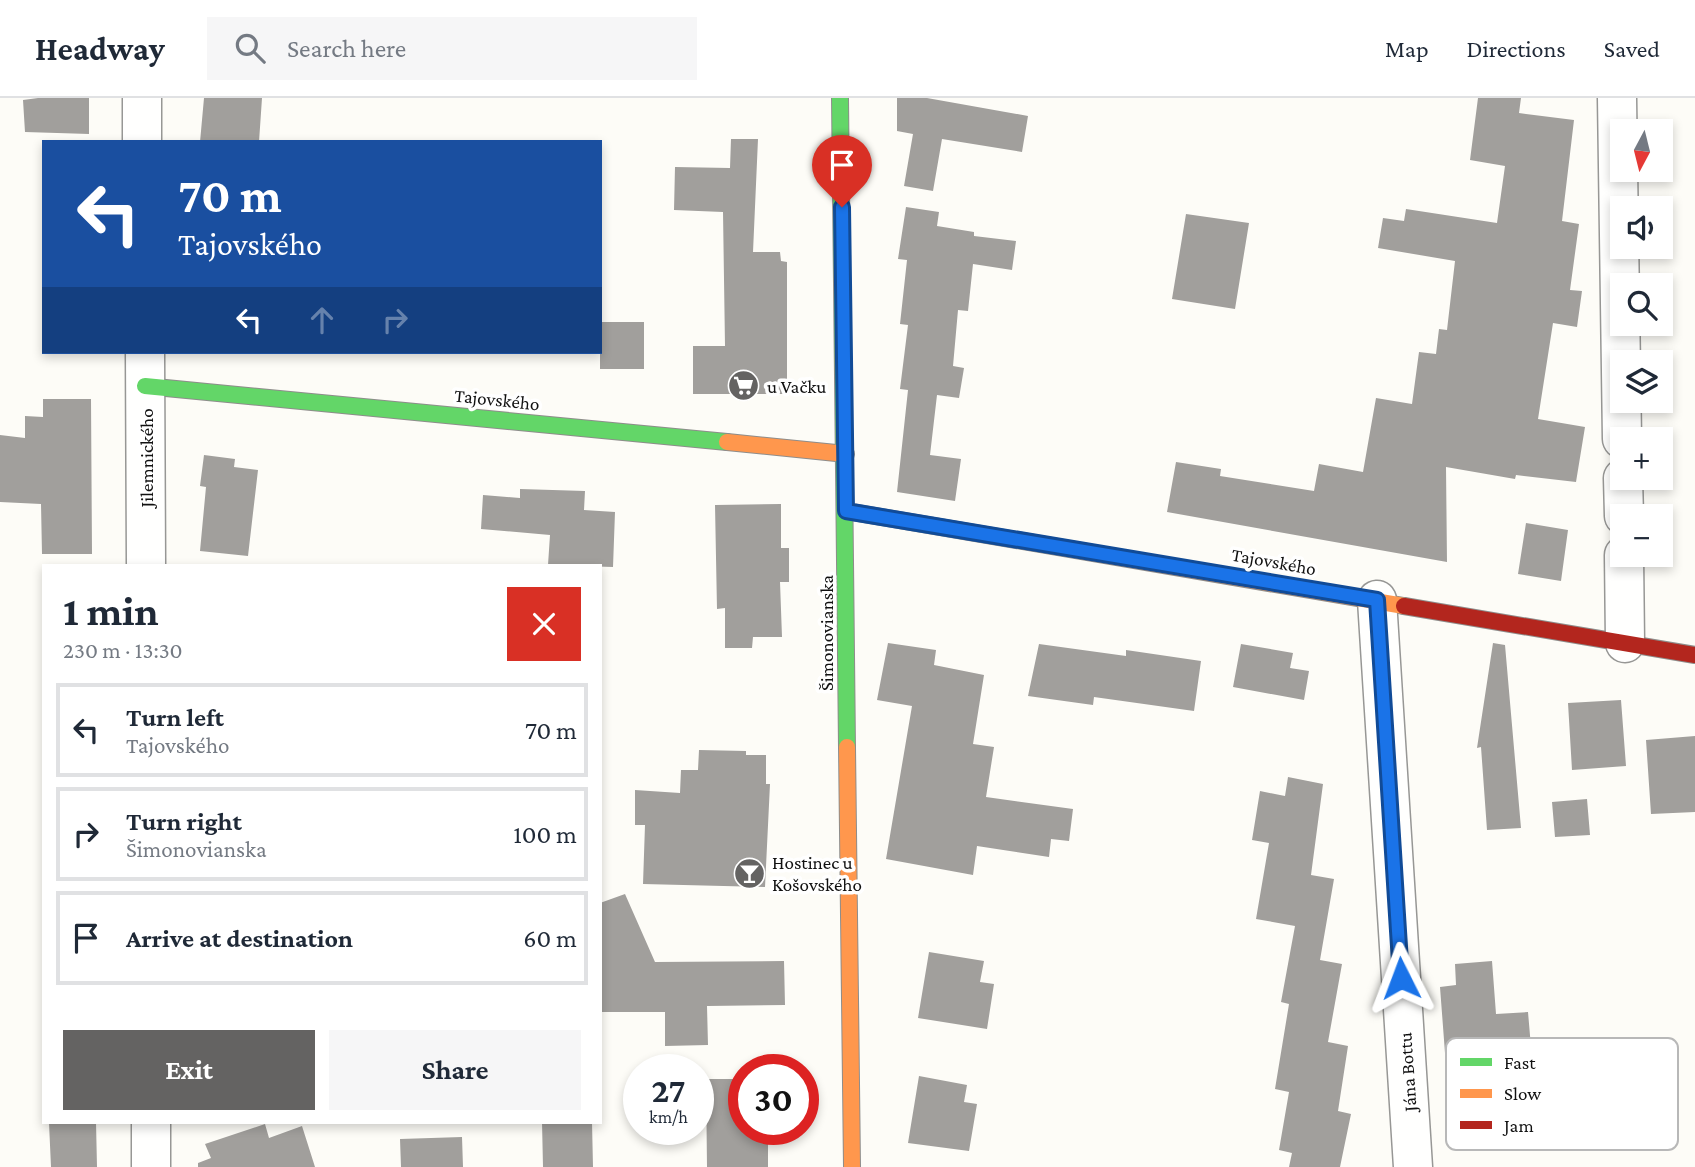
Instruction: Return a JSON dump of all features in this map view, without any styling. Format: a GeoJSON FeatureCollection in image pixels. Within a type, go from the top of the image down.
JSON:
{"type":"FeatureCollection","features":[{"type":"Feature","properties":{"kind":"street"},"geometry":{"type":"LineString","coordinates":[[142,98],[142,140]]}},
{"type":"Feature","properties":{"kind":"street","name":"Šimonovianska"},"geometry":{"type":"LineString","coordinates":[[840,98],[852,1167]]}},
{"type":"Feature","properties":{"kind":"street"},"geometry":{"type":"LineString","coordinates":[[1617,98],[1622,427]]}},
{"type":"Feature","properties":{"kind":"street","name":"Tajovského"},"geometry":{"type":"LineString","coordinates":[[145,369],[846,454]]}},
{"type":"Feature","properties":{"kind":"street","name":"Jilemnického"},"geometry":{"type":"LineString","coordinates":[[145,369],[146,564]]}},
{"type":"Feature","properties":{"kind":"street","name":"Tajovského"},"geometry":{"type":"LineString","coordinates":[[846,511],[1695,655]]}},
{"type":"Feature","properties":{"kind":"street"},"geometry":{"type":"LineString","coordinates":[[1624,567],[1625,643]]}},
{"type":"Feature","properties":{"kind":"street","name":"Jána Bottu"},"geometry":{"type":"LineString","coordinates":[[1377,600],[1413,1167]]}},
{"type":"Feature","properties":{"kind":"street"},"geometry":{"type":"LineString","coordinates":[[151,1124],[151,1167]]}},
{"type":"Feature","properties":{"kind":"building"},"geometry":{"type":"Polygon","coordinates":[[[89,98],[89,134],[25,132],[23,100],[89,98]]]}},
{"type":"Feature","properties":{"kind":"building"},"geometry":{"type":"Polygon","coordinates":[[[204,98],[262,98],[259,140],[200,140],[204,98]]]}},
{"type":"Feature","properties":{"kind":"building"},"geometry":{"type":"Polygon","coordinates":[[[897,98],[927,98],[1028,116],[1022,152],[942,139],[933,191],[904,186],[913,134],[897,131],[897,98]]]}},
{"type":"Feature","properties":{"kind":"building"},"geometry":{"type":"Polygon","coordinates":[[[1478,98],[1521,98],[1519,113],[1574,120],[1562,221],[1579,224],[1570,290],[1582,291],[1577,327],[1553,323],[1538,419],[1585,427],[1576,482],[1516,475],[1515,479],[1446,467],[1447,562],[1167,512],[1176,462],[1221,469],[1220,476],[1314,491],[1319,464],[1363,472],[1376,398],[1412,404],[1419,352],[1436,354],[1439,329],[1447,330],[1455,261],[1378,248],[1383,218],[1404,221],[1406,209],[1497,223],[1505,166],[1470,160],[1478,98]]]}},
{"type":"Feature","properties":{"kind":"building"},"geometry":{"type":"Polygon","coordinates":[[[731,139],[758,139],[753,252],[780,252],[781,261],[787,262],[787,394],[693,394],[693,346],[725,346],[723,212],[674,210],[675,167],[730,168],[731,139]]]}},
{"type":"Feature","properties":{"kind":"building"},"geometry":{"type":"Polygon","coordinates":[[[906,207],[939,212],[937,226],[974,232],[974,236],[1016,241],[1012,270],[973,264],[968,311],[958,310],[953,366],[964,368],[959,398],[937,395],[930,455],[961,459],[955,501],[897,492],[908,390],[900,389],[908,325],[900,324],[907,260],[898,259],[906,207]]]}},
{"type":"Feature","properties":{"kind":"building"},"geometry":{"type":"Polygon","coordinates":[[[1186,214],[1249,223],[1235,309],[1172,299],[1186,214]]]}},
{"type":"Feature","properties":{"kind":"building"},"geometry":{"type":"Polygon","coordinates":[[[602,322],[644,322],[644,369],[600,369],[602,322]]]}},
{"type":"Feature","properties":{"kind":"building"},"geometry":{"type":"Polygon","coordinates":[[[43,399],[91,399],[92,554],[42,554],[41,504],[0,502],[0,435],[25,438],[25,416],[43,417],[43,399]]]}},
{"type":"Feature","properties":{"kind":"building"},"geometry":{"type":"Polygon","coordinates":[[[204,455],[235,459],[234,467],[258,470],[248,556],[200,551],[206,487],[200,486],[204,455]]]}},
{"type":"Feature","properties":{"kind":"building"},"geometry":{"type":"Polygon","coordinates":[[[520,489],[585,491],[584,510],[615,512],[613,567],[602,567],[602,564],[548,564],[550,535],[481,529],[483,495],[520,498],[520,489]]]}},
{"type":"Feature","properties":{"kind":"building"},"geometry":{"type":"Polygon","coordinates":[[[781,504],[781,548],[789,548],[789,582],[780,582],[782,637],[753,637],[752,648],[725,648],[725,608],[717,609],[715,505],[781,504]]]}},
{"type":"Feature","properties":{"kind":"building"},"geometry":{"type":"Polygon","coordinates":[[[1526,523],[1568,530],[1561,581],[1518,574],[1526,523]]]}},
{"type":"Feature","properties":{"kind":"building"},"geometry":{"type":"Polygon","coordinates":[[[888,643],[936,650],[934,665],[984,675],[973,744],[994,747],[986,797],[1073,809],[1069,841],[1051,839],[1049,857],[977,846],[973,875],[886,859],[912,706],[877,700],[888,643]]]}},
{"type":"Feature","properties":{"kind":"building"},"geometry":{"type":"Polygon","coordinates":[[[1493,643],[1505,645],[1521,828],[1487,830],[1481,747],[1477,748],[1493,643]]]}},
{"type":"Feature","properties":{"kind":"building"},"geometry":{"type":"Polygon","coordinates":[[[1039,644],[1126,656],[1126,650],[1201,661],[1194,711],[1094,697],[1093,705],[1028,696],[1039,644]]]}},
{"type":"Feature","properties":{"kind":"building"},"geometry":{"type":"Polygon","coordinates":[[[1241,644],[1293,653],[1290,668],[1309,671],[1304,700],[1233,687],[1241,644]]]}},
{"type":"Feature","properties":{"kind":"building"},"geometry":{"type":"Polygon","coordinates":[[[1621,700],[1626,766],[1572,770],[1568,703],[1621,700]]]}},
{"type":"Feature","properties":{"kind":"building"},"geometry":{"type":"Polygon","coordinates":[[[1695,736],[1695,812],[1651,814],[1646,740],[1695,736]]]}},
{"type":"Feature","properties":{"kind":"building"},"geometry":{"type":"Polygon","coordinates":[[[699,750],[746,751],[746,755],[766,755],[766,784],[770,784],[765,887],[643,884],[645,825],[635,825],[635,790],[680,793],[681,770],[698,770],[699,750]]]}},
{"type":"Feature","properties":{"kind":"building"},"geometry":{"type":"Polygon","coordinates":[[[1288,777],[1323,784],[1311,875],[1334,879],[1320,960],[1342,964],[1328,1042],[1348,1046],[1338,1111],[1351,1114],[1340,1167],[1289,1167],[1292,1153],[1279,1150],[1289,1092],[1275,1089],[1289,1004],[1281,1002],[1295,926],[1256,919],[1269,843],[1252,840],[1260,791],[1285,796],[1288,777]]]}},
{"type":"Feature","properties":{"kind":"building"},"geometry":{"type":"Polygon","coordinates":[[[1587,799],[1590,835],[1555,837],[1552,802],[1587,799]]]}},
{"type":"Feature","properties":{"kind":"building"},"geometry":{"type":"Polygon","coordinates":[[[625,894],[655,962],[784,961],[785,1005],[707,1006],[708,1045],[665,1046],[665,1012],[602,1012],[602,902],[625,894]]]}},
{"type":"Feature","properties":{"kind":"building"},"geometry":{"type":"Polygon","coordinates":[[[929,952],[984,961],[980,982],[994,984],[987,1029],[918,1018],[929,952]]]}},
{"type":"Feature","properties":{"kind":"building"},"geometry":{"type":"Polygon","coordinates":[[[1492,961],[1496,1014],[1528,1012],[1530,1038],[1446,1038],[1445,1053],[1440,987],[1456,985],[1455,964],[1492,961]]]}},
{"type":"Feature","properties":{"kind":"building"},"geometry":{"type":"Polygon","coordinates":[[[919,1076],[967,1085],[964,1102],[977,1104],[969,1151],[908,1143],[919,1076]]]}},
{"type":"Feature","properties":{"kind":"building"},"geometry":{"type":"Polygon","coordinates":[[[714,1079],[728,1079],[728,1145],[768,1145],[768,1167],[707,1167],[707,1145],[714,1145],[714,1079]]]}},
{"type":"Feature","properties":{"kind":"building"},"geometry":{"type":"Polygon","coordinates":[[[49,1124],[96,1124],[97,1167],[51,1167],[49,1124]]]}},
{"type":"Feature","properties":{"kind":"building"},"geometry":{"type":"Polygon","coordinates":[[[265,1124],[269,1138],[302,1126],[315,1167],[198,1167],[198,1163],[211,1158],[205,1144],[265,1124]]]}},
{"type":"Feature","properties":{"kind":"building"},"geometry":{"type":"Polygon","coordinates":[[[542,1124],[592,1124],[593,1167],[543,1167],[542,1124]]]}},
{"type":"Feature","properties":{"kind":"building"},"geometry":{"type":"Polygon","coordinates":[[[462,1137],[463,1167],[401,1167],[400,1139],[462,1137]]]}},
{"type":"Feature","properties":{"kind":"traffic: fast"},"geometry":{"type":"LineString","coordinates":[[840,98],[847,747]]}},
{"type":"Feature","properties":{"kind":"traffic: fast"},"geometry":{"type":"LineString","coordinates":[[145,386],[727,442]]}},
{"type":"Feature","properties":{"kind":"traffic: slow"},"geometry":{"type":"LineString","coordinates":[[727,442],[846,454]]}},
{"type":"Feature","properties":{"kind":"traffic: slow"},"geometry":{"type":"LineString","coordinates":[[846,511],[1404,606]]}},
{"type":"Feature","properties":{"kind":"traffic: slow"},"geometry":{"type":"LineString","coordinates":[[847,747],[852,1167]]}},
{"type":"Feature","properties":{"kind":"traffic: jam"},"geometry":{"type":"LineString","coordinates":[[1404,606],[1695,655]]}},
{"type":"Feature","properties":{"kind":"place","name":"u Vačku"},"geometry":{"type":"Point","coordinates":[744,386]}},
{"type":"Feature","properties":{"kind":"place","name":"Hostinec u Košovského"},"geometry":{"type":"Point","coordinates":[749,873]}},
{"type":"Feature","properties":{"kind":"route"},"geometry":{"type":"LineString","coordinates":[[842,207],[846,511],[1377,600],[1401,978]]}}]}
